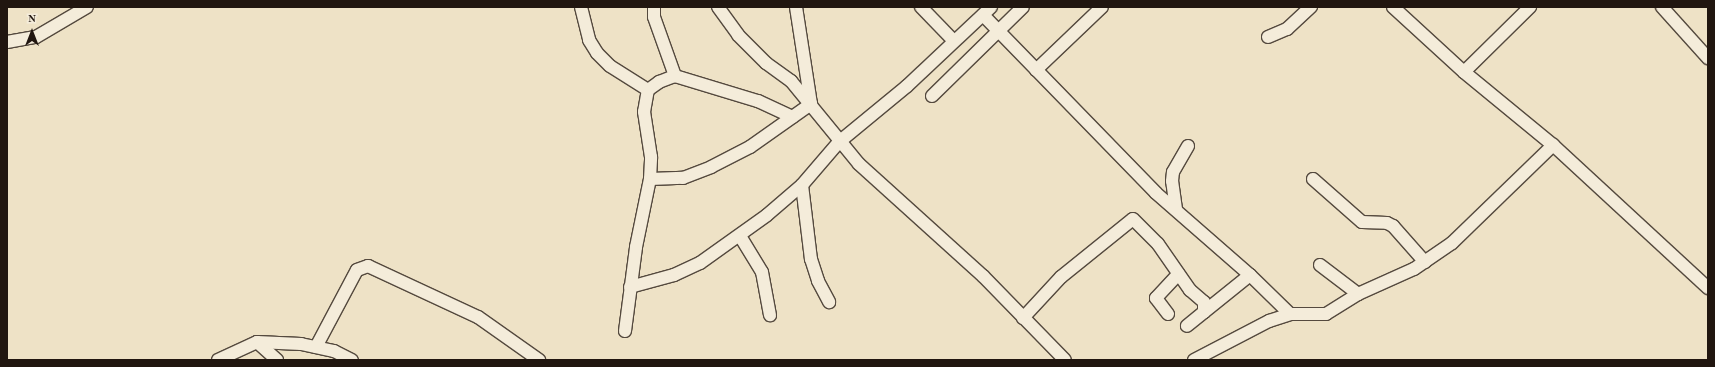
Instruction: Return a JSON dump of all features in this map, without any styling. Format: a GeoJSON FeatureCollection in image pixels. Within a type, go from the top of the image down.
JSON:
{"type":"FeatureCollection","features":[{"type":"Feature","properties":{"kind":"street"},"geometry":{"type":"LineString","coordinates":[[7,42],[36,37],[87,7]]}},
{"type":"Feature","properties":{"kind":"street"},"geometry":{"type":"LineString","coordinates":[[581,7],[589,40],[597,53],[610,66],[648,90]]}},
{"type":"Feature","properties":{"kind":"street"},"geometry":{"type":"LineString","coordinates":[[654,7],[654,17],[675,76]]}},
{"type":"Feature","properties":{"kind":"street"},"geometry":{"type":"LineString","coordinates":[[718,7],[738,35],[766,63],[791,81],[811,104],[839,142],[859,164],[983,276],[1065,360]]}},
{"type":"Feature","properties":{"kind":"street"},"geometry":{"type":"LineString","coordinates":[[796,7],[811,104]]}},
{"type":"Feature","properties":{"kind":"street"},"geometry":{"type":"LineString","coordinates":[[922,7],[954,41]]}},
{"type":"Feature","properties":{"kind":"street"},"geometry":{"type":"LineString","coordinates":[[932,96],[1023,7]]}},
{"type":"Feature","properties":{"kind":"street"},"geometry":{"type":"LineString","coordinates":[[1036,70],[1102,7]]}},
{"type":"Feature","properties":{"kind":"street"},"geometry":{"type":"LineString","coordinates":[[1268,37],[1287,29],[1311,7]]}},
{"type":"Feature","properties":{"kind":"street"},"geometry":{"type":"LineString","coordinates":[[1393,7],[1464,72],[1553,145],[1708,288]]}},
{"type":"Feature","properties":{"kind":"street"},"geometry":{"type":"LineString","coordinates":[[1464,72],[1530,7]]}},
{"type":"Feature","properties":{"kind":"street"},"geometry":{"type":"LineString","coordinates":[[1662,7],[1708,58]]}},
{"type":"Feature","properties":{"kind":"street"},"geometry":{"type":"LineString","coordinates":[[630,288],[690,269],[740,236],[802,185],[839,142],[907,86],[987,11],[998,31],[1156,193],[1250,275],[1290,314]]}},
{"type":"Feature","properties":{"kind":"street"},"geometry":{"type":"LineString","coordinates":[[626,331],[630,288],[650,179],[651,157],[644,112],[648,90],[659,82],[675,76],[758,101],[793,117]]}},
{"type":"Feature","properties":{"kind":"street"},"geometry":{"type":"LineString","coordinates":[[650,179],[683,178],[711,167],[750,147],[811,104]]}},
{"type":"Feature","properties":{"kind":"street"},"geometry":{"type":"LineString","coordinates":[[1194,360],[1248,330],[1290,314],[1326,314],[1358,294],[1425,262],[1452,243],[1553,145]]}},
{"type":"Feature","properties":{"kind":"street"},"geometry":{"type":"LineString","coordinates":[[1176,209],[1172,181],[1173,172],[1188,146]]}},
{"type":"Feature","properties":{"kind":"street"},"geometry":{"type":"LineString","coordinates":[[1313,179],[1362,222],[1387,223],[1393,226],[1425,262]]}},
{"type":"Feature","properties":{"kind":"street"},"geometry":{"type":"LineString","coordinates":[[802,185],[811,259],[818,281],[829,302]]}},
{"type":"Feature","properties":{"kind":"street"},"geometry":{"type":"LineString","coordinates":[[1023,318],[1061,277],[1130,220],[1136,219],[1158,244],[1178,274],[1204,302],[1204,312]]}},
{"type":"Feature","properties":{"kind":"street"},"geometry":{"type":"LineString","coordinates":[[740,236],[762,272],[770,315]]}},
{"type":"Feature","properties":{"kind":"street"},"geometry":{"type":"LineString","coordinates":[[1320,265],[1358,294]]}},
{"type":"Feature","properties":{"kind":"street"},"geometry":{"type":"LineString","coordinates":[[316,347],[357,270],[368,266],[488,323],[539,360]]}},
{"type":"Feature","properties":{"kind":"street"},"geometry":{"type":"LineString","coordinates":[[1168,314],[1156,298],[1178,274]]}},
{"type":"Feature","properties":{"kind":"street"},"geometry":{"type":"LineString","coordinates":[[1187,326],[1250,275]]}},
{"type":"Feature","properties":{"kind":"street"},"geometry":{"type":"LineString","coordinates":[[257,342],[276,360]]}},
{"type":"Feature","properties":{"kind":"street"},"geometry":{"type":"LineString","coordinates":[[218,360],[257,342],[316,347],[334,351],[352,360]]}}]}
